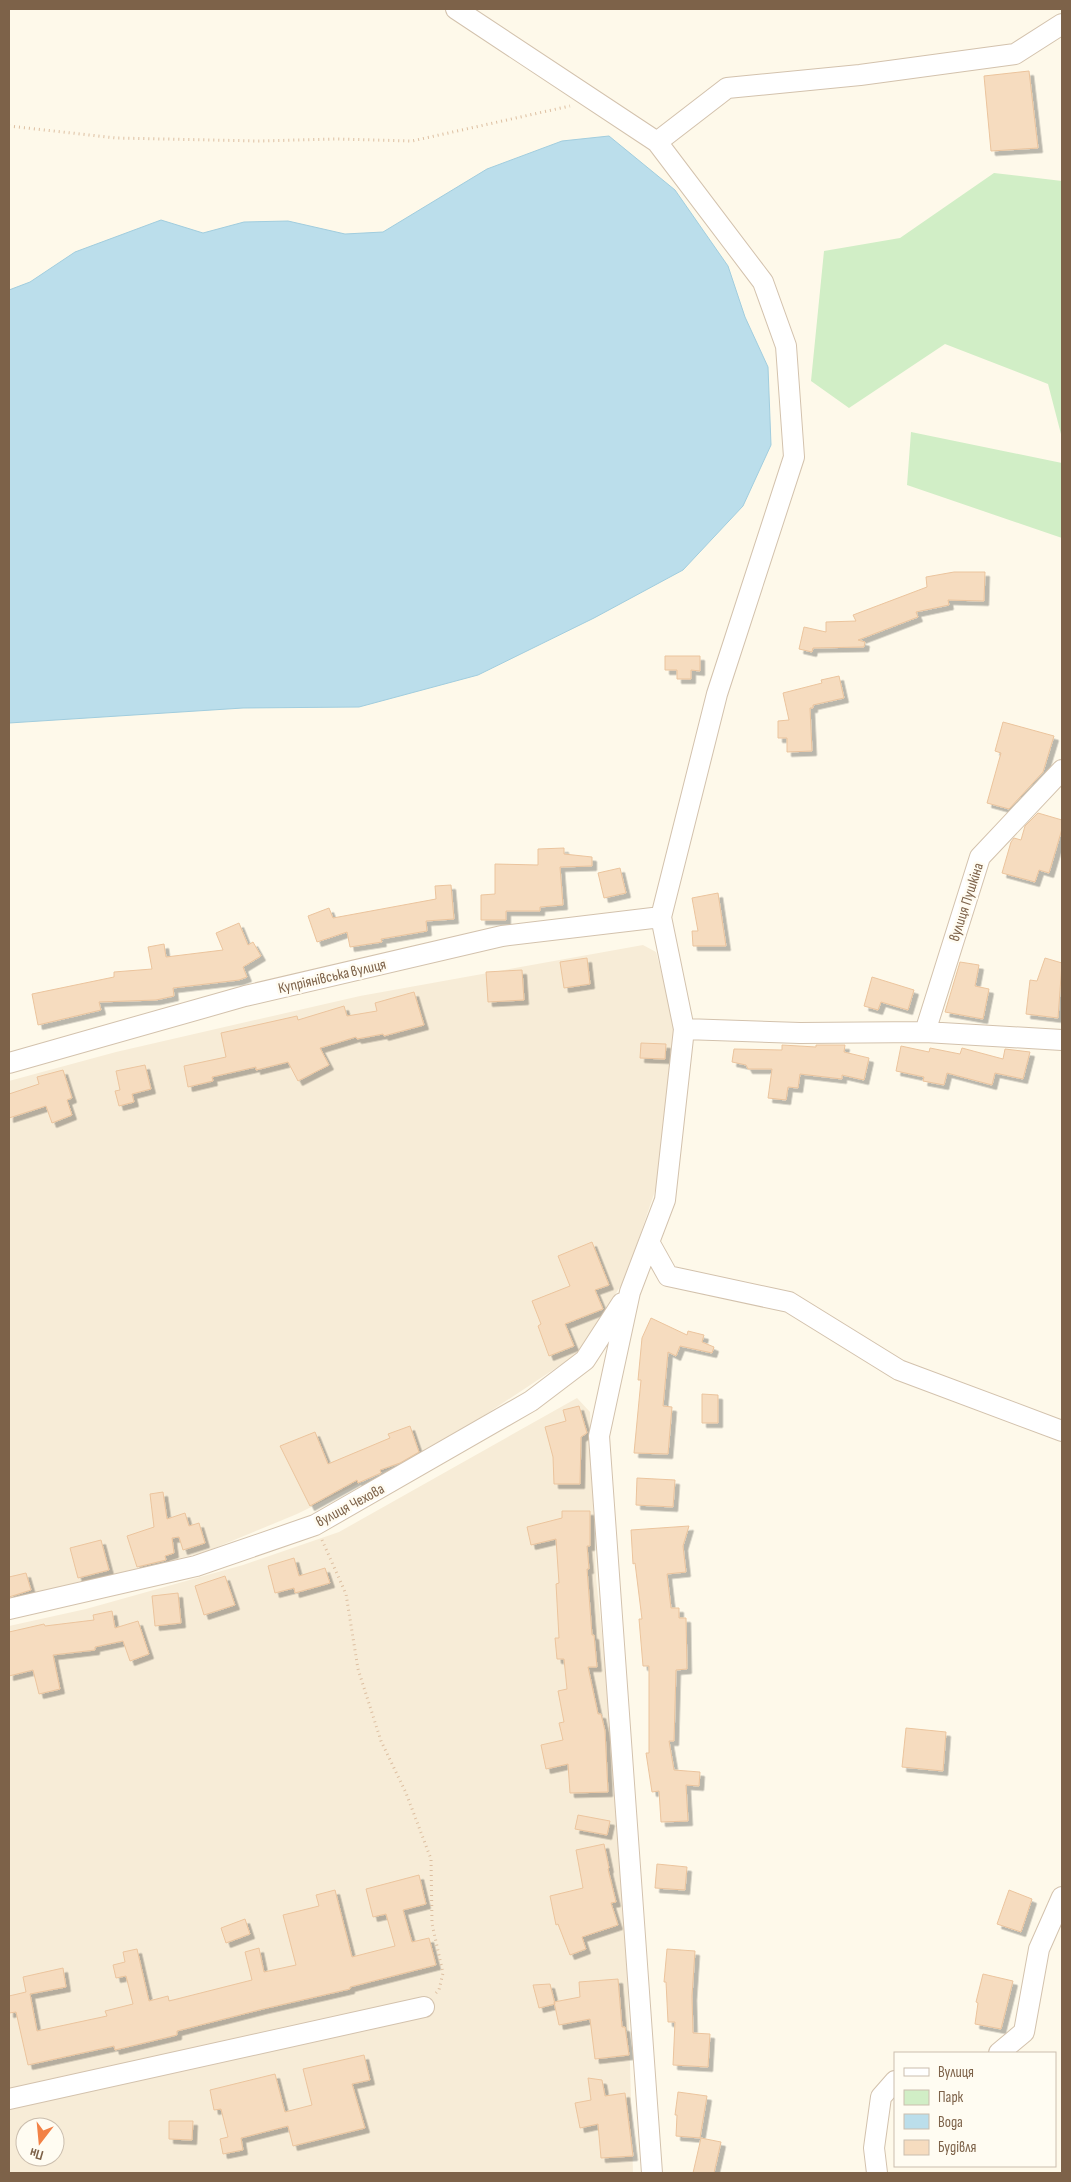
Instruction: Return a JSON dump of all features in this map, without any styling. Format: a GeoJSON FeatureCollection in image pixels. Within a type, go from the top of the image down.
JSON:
{"type":"FeatureCollection","features":[{"type":"Feature","properties":{"kind":"street"},"geometry":{"type":"LineString","coordinates":[[456,9],[656,142],[763,282],[786,346],[794,457],[717,694],[661,917],[684,1029],[665,1200],[630,1292],[599,1436],[652,2173]]}},
{"type":"Feature","properties":{"kind":"street"},"geometry":{"type":"LineString","coordinates":[[656,142],[727,88],[860,75],[1015,54],[1062,24]]}},
{"type":"Feature","properties":{"kind":"street","name":"вулиця Пушкіна"},"geometry":{"type":"LineString","coordinates":[[925,1032],[980,857],[1062,770]]}},
{"type":"Feature","properties":{"kind":"street","name":"Купріянівська вулиця"},"geometry":{"type":"LineString","coordinates":[[9,1063],[245,996],[502,936],[661,917]]}},
{"type":"Feature","properties":{"kind":"street"},"geometry":{"type":"LineString","coordinates":[[684,1029],[800,1034],[925,1032],[1062,1040]]}},
{"type":"Feature","properties":{"kind":"street"},"geometry":{"type":"LineString","coordinates":[[649,1242],[668,1276],[789,1302],[899,1370],[1062,1431]]}},
{"type":"Feature","properties":{"kind":"street","name":"вулиця Чехова"},"geometry":{"type":"LineString","coordinates":[[9,1609],[196,1566],[315,1525],[531,1401],[586,1360],[630,1292]]}},
{"type":"Feature","properties":{"kind":"street"},"geometry":{"type":"LineString","coordinates":[[1000,2052],[1024,2032],[1039,1949],[1062,1897]]}},
{"type":"Feature","properties":{"kind":"street"},"geometry":{"type":"LineString","coordinates":[[9,2099],[424,2007]]}},
{"type":"Feature","properties":{"kind":"street"},"geometry":{"type":"LineString","coordinates":[[877,2173],[874,2148],[881,2097],[894,2082]]}},
{"type":"Feature","properties":{"kind":"path"},"geometry":{"type":"LineString","coordinates":[[9,126],[116,138],[259,141],[337,138],[412,141],[594,101]]}},
{"type":"Feature","properties":{"kind":"path"},"geometry":{"type":"LineString","coordinates":[[315,1525],[346,1594],[358,1669],[381,1741],[406,1793],[431,1859],[432,1924],[443,1973],[439,1990],[424,2007]]}},
{"type":"Feature","properties":{"kind":"shaded area"},"geometry":{"type":"Polygon","coordinates":[[[643,945],[656,952],[676,1028],[656,1188],[625,1279],[577,1354],[447,1440],[297,1514],[205,1552],[9,1600],[9,1081],[116,1052],[360,996],[643,945]]]}},
{"type":"Feature","properties":{"kind":"shaded area"},"geometry":{"type":"Polygon","coordinates":[[[577,1398],[590,1412],[596,1578],[610,1708],[627,1956],[633,2173],[9,2173],[9,1626],[86,1609],[243,1565],[339,1532],[577,1398]]]}},
{"type":"Feature","properties":{"kind":"green space"},"geometry":{"type":"Polygon","coordinates":[[[994,173],[1062,181],[1062,438],[1048,384],[945,344],[849,408],[811,381],[824,251],[900,238],[994,173]]]}},
{"type":"Feature","properties":{"kind":"green space"},"geometry":{"type":"Polygon","coordinates":[[[911,432],[1062,463],[1062,538],[907,485],[911,432]]]}},
{"type":"Feature","properties":{"kind":"water"},"geometry":{"type":"Polygon","coordinates":[[[609,136],[675,190],[728,266],[745,317],[768,367],[771,445],[743,506],[683,570],[594,618],[478,675],[359,707],[243,708],[9,723],[9,290],[30,282],[75,252],[161,220],[203,233],[244,222],[288,221],[345,234],[383,232],[487,169],[562,141],[609,136]]]}},
{"type":"Feature","properties":{"kind":"building"},"geometry":{"type":"Polygon","coordinates":[[[1029,71],[1038,148],[991,151],[984,76],[1029,71]]]}},
{"type":"Feature","properties":{"kind":"building"},"geometry":{"type":"Polygon","coordinates":[[[954,572],[985,572],[984,601],[948,600],[949,605],[916,612],[918,617],[858,640],[865,642],[864,647],[813,648],[812,652],[799,649],[804,627],[826,632],[826,622],[856,621],[853,615],[927,587],[926,577],[954,572]]]}},
{"type":"Feature","properties":{"kind":"building"},"geometry":{"type":"Polygon","coordinates":[[[665,656],[700,656],[700,671],[691,670],[691,679],[677,679],[677,670],[665,670],[665,656]]]}},
{"type":"Feature","properties":{"kind":"building"},"geometry":{"type":"Polygon","coordinates":[[[839,676],[844,698],[813,705],[813,708],[810,708],[812,751],[787,752],[787,738],[778,738],[778,721],[789,720],[783,693],[822,683],[821,680],[839,676]]]}},
{"type":"Feature","properties":{"kind":"building"},"geometry":{"type":"Polygon","coordinates":[[[1003,722],[1054,736],[1043,772],[1009,809],[987,803],[1001,753],[995,751],[1003,722]]]}},
{"type":"Feature","properties":{"kind":"building"},"geometry":{"type":"Polygon","coordinates":[[[1038,813],[1062,820],[1062,829],[1049,873],[1039,870],[1035,882],[1002,873],[1011,842],[1014,838],[1021,840],[1025,826],[1038,813]]]}},
{"type":"Feature","properties":{"kind":"building"},"geometry":{"type":"Polygon","coordinates":[[[564,848],[564,854],[592,857],[592,866],[560,867],[563,905],[540,907],[540,911],[506,911],[506,920],[481,920],[481,895],[495,894],[495,864],[538,865],[538,849],[564,848]]]}},
{"type":"Feature","properties":{"kind":"building"},"geometry":{"type":"Polygon","coordinates":[[[620,868],[626,893],[604,898],[598,873],[620,868]]]}},
{"type":"Feature","properties":{"kind":"building"},"geometry":{"type":"Polygon","coordinates":[[[451,885],[454,919],[426,921],[427,931],[381,939],[382,942],[350,947],[347,932],[317,942],[308,916],[329,908],[333,918],[436,899],[435,886],[451,885]]]}},
{"type":"Feature","properties":{"kind":"building"},"geometry":{"type":"Polygon","coordinates":[[[718,893],[726,946],[693,946],[692,931],[698,931],[692,898],[718,893]]]}},
{"type":"Feature","properties":{"kind":"building"},"geometry":{"type":"Polygon","coordinates":[[[239,923],[248,945],[253,942],[261,956],[243,967],[247,977],[239,980],[173,988],[174,996],[156,1000],[99,1002],[101,1010],[38,1025],[32,994],[114,977],[114,972],[152,969],[148,947],[164,944],[166,957],[223,950],[216,933],[239,923]]]}},
{"type":"Feature","properties":{"kind":"building"},"geometry":{"type":"Polygon","coordinates":[[[587,958],[590,984],[564,988],[560,962],[587,958]]]}},
{"type":"Feature","properties":{"kind":"building"},"geometry":{"type":"Polygon","coordinates":[[[1045,958],[1062,963],[1058,1018],[1026,1014],[1030,980],[1037,981],[1045,958]]]}},
{"type":"Feature","properties":{"kind":"building"},"geometry":{"type":"Polygon","coordinates":[[[960,962],[979,965],[975,986],[989,989],[983,1019],[945,1012],[960,962]]]}},
{"type":"Feature","properties":{"kind":"building"},"geometry":{"type":"Polygon","coordinates":[[[522,970],[524,1000],[488,1002],[486,972],[522,970]]]}},
{"type":"Feature","properties":{"kind":"building"},"geometry":{"type":"Polygon","coordinates":[[[872,977],[914,990],[908,1010],[881,1002],[878,1010],[864,1006],[872,977]]]}},
{"type":"Feature","properties":{"kind":"building"},"geometry":{"type":"Polygon","coordinates":[[[414,992],[424,1025],[384,1036],[383,1034],[357,1039],[356,1037],[320,1048],[329,1065],[298,1081],[288,1062],[256,1070],[256,1067],[212,1077],[213,1081],[188,1087],[184,1066],[226,1057],[221,1033],[297,1016],[298,1020],[344,1006],[347,1016],[377,1011],[375,1003],[414,992]]]}},
{"type":"Feature","properties":{"kind":"building"},"geometry":{"type":"Polygon","coordinates":[[[641,1043],[666,1044],[665,1059],[640,1058],[641,1043]]]}},
{"type":"Feature","properties":{"kind":"building"},"geometry":{"type":"Polygon","coordinates":[[[782,1045],[816,1047],[816,1045],[845,1045],[844,1052],[869,1058],[864,1080],[842,1075],[842,1079],[800,1074],[798,1088],[788,1087],[786,1100],[768,1098],[772,1069],[748,1069],[746,1065],[732,1062],[734,1049],[782,1050],[782,1045]]]}},
{"type":"Feature","properties":{"kind":"building"},"geometry":{"type":"Polygon","coordinates":[[[901,1046],[929,1052],[930,1048],[960,1054],[962,1048],[1003,1059],[1005,1049],[1030,1052],[1023,1079],[995,1073],[992,1085],[947,1073],[944,1085],[923,1081],[924,1077],[896,1071],[901,1046]]]}},
{"type":"Feature","properties":{"kind":"building"},"geometry":{"type":"Polygon","coordinates":[[[145,1065],[151,1089],[132,1094],[134,1102],[119,1106],[115,1091],[120,1090],[116,1071],[145,1065]]]}},
{"type":"Feature","properties":{"kind":"building"},"geometry":{"type":"Polygon","coordinates":[[[63,1070],[72,1098],[67,1100],[72,1115],[52,1123],[46,1106],[9,1118],[9,1094],[39,1084],[37,1077],[63,1070]]]}},
{"type":"Feature","properties":{"kind":"building"},"geometry":{"type":"Polygon","coordinates":[[[592,1242],[609,1285],[595,1290],[603,1309],[565,1324],[574,1346],[549,1356],[538,1326],[541,1324],[532,1301],[570,1286],[558,1256],[592,1242]]]}},
{"type":"Feature","properties":{"kind":"building"},"geometry":{"type":"Polygon","coordinates":[[[651,1318],[687,1335],[688,1331],[704,1335],[702,1342],[714,1347],[712,1353],[680,1346],[676,1356],[668,1352],[663,1406],[672,1407],[668,1454],[634,1453],[641,1380],[638,1380],[642,1338],[651,1318]]]}},
{"type":"Feature","properties":{"kind":"building"},"geometry":{"type":"Polygon","coordinates":[[[702,1394],[718,1395],[718,1423],[702,1423],[702,1394]]]}},
{"type":"Feature","properties":{"kind":"building"},"geometry":{"type":"Polygon","coordinates":[[[579,1406],[587,1433],[581,1437],[580,1484],[554,1484],[553,1457],[545,1427],[566,1421],[563,1410],[579,1406]]]}},
{"type":"Feature","properties":{"kind":"building"},"geometry":{"type":"Polygon","coordinates":[[[410,1426],[419,1452],[400,1463],[380,1470],[381,1473],[358,1483],[357,1480],[310,1506],[280,1446],[315,1432],[328,1464],[390,1438],[388,1434],[410,1426]]]}},
{"type":"Feature","properties":{"kind":"building"},"geometry":{"type":"Polygon","coordinates":[[[637,1478],[675,1480],[673,1507],[636,1505],[637,1478]]]}},
{"type":"Feature","properties":{"kind":"building"},"geometry":{"type":"Polygon","coordinates":[[[163,1492],[167,1519],[185,1513],[189,1526],[199,1523],[205,1543],[183,1550],[179,1537],[172,1538],[174,1553],[165,1556],[166,1560],[137,1567],[127,1536],[154,1527],[150,1494],[163,1492]]]}},
{"type":"Feature","properties":{"kind":"building"},"geometry":{"type":"Polygon","coordinates":[[[562,1511],[590,1511],[590,1546],[587,1546],[589,1569],[587,1569],[592,1635],[594,1635],[597,1667],[588,1667],[598,1714],[601,1714],[605,1731],[608,1792],[570,1793],[568,1764],[546,1769],[541,1745],[563,1740],[559,1723],[564,1722],[558,1691],[567,1689],[564,1659],[557,1659],[555,1638],[559,1638],[556,1584],[559,1583],[556,1539],[531,1545],[527,1527],[562,1518],[562,1511]]]}},
{"type":"Feature","properties":{"kind":"building"},"geometry":{"type":"Polygon","coordinates":[[[689,1526],[683,1546],[686,1572],[667,1574],[671,1608],[679,1608],[679,1618],[686,1618],[687,1669],[676,1670],[674,1741],[669,1741],[674,1770],[700,1772],[699,1786],[686,1785],[688,1821],[661,1822],[659,1791],[652,1792],[646,1753],[649,1753],[649,1666],[643,1666],[639,1619],[642,1619],[635,1563],[633,1564],[631,1530],[689,1526]]]}},
{"type":"Feature","properties":{"kind":"building"},"geometry":{"type":"Polygon","coordinates":[[[101,1540],[109,1570],[78,1578],[70,1548],[101,1540]]]}},
{"type":"Feature","properties":{"kind":"building"},"geometry":{"type":"Polygon","coordinates":[[[294,1558],[299,1576],[325,1568],[330,1583],[295,1593],[294,1588],[275,1593],[268,1566],[294,1558]]]}},
{"type":"Feature","properties":{"kind":"building"},"geometry":{"type":"Polygon","coordinates":[[[26,1573],[31,1590],[9,1597],[9,1577],[26,1573]]]}},
{"type":"Feature","properties":{"kind":"building"},"geometry":{"type":"Polygon","coordinates":[[[225,1576],[235,1605],[204,1615],[195,1586],[225,1576]]]}},
{"type":"Feature","properties":{"kind":"building"},"geometry":{"type":"Polygon","coordinates":[[[178,1593],[181,1623],[155,1626],[152,1596],[178,1593]]]}},
{"type":"Feature","properties":{"kind":"building"},"geometry":{"type":"Polygon","coordinates":[[[112,1611],[115,1628],[138,1621],[149,1654],[130,1661],[123,1641],[95,1647],[95,1650],[53,1655],[60,1689],[39,1694],[33,1670],[9,1676],[9,1632],[44,1624],[45,1626],[94,1620],[93,1615],[112,1611]]]}},
{"type":"Feature","properties":{"kind":"building"},"geometry":{"type":"Polygon","coordinates":[[[906,1728],[946,1732],[943,1771],[902,1767],[906,1728]]]}},
{"type":"Feature","properties":{"kind":"building"},"geometry":{"type":"Polygon","coordinates":[[[578,1815],[610,1821],[607,1835],[575,1829],[578,1815]]]}},
{"type":"Feature","properties":{"kind":"building"},"geometry":{"type":"Polygon","coordinates":[[[604,1844],[616,1902],[611,1903],[618,1925],[582,1937],[586,1949],[570,1955],[558,1924],[556,1925],[550,1896],[583,1888],[576,1850],[604,1844]]]}},
{"type":"Feature","properties":{"kind":"building"},"geometry":{"type":"Polygon","coordinates":[[[657,1864],[687,1867],[685,1890],[655,1888],[657,1864]]]}},
{"type":"Feature","properties":{"kind":"building"},"geometry":{"type":"Polygon","coordinates":[[[419,1875],[426,1904],[403,1910],[412,1942],[429,1938],[436,1965],[350,1987],[350,1989],[177,2031],[177,2035],[115,2050],[114,2046],[28,2065],[16,2012],[9,2013],[9,1996],[26,1992],[23,1977],[63,1968],[66,1987],[30,1994],[37,2031],[107,2016],[105,2011],[133,2004],[126,1976],[116,1978],[113,1965],[125,1962],[123,1952],[137,1949],[149,2001],[168,1996],[169,2001],[252,1980],[245,1952],[259,1948],[264,1972],[296,1965],[283,1915],[319,1906],[316,1895],[335,1890],[352,1957],[395,1946],[386,1914],[373,1917],[366,1889],[419,1875]]]}},
{"type":"Feature","properties":{"kind":"building"},"geometry":{"type":"Polygon","coordinates":[[[1009,1890],[1032,1899],[1021,1932],[997,1924],[1009,1890]]]}},
{"type":"Feature","properties":{"kind":"building"},"geometry":{"type":"Polygon","coordinates":[[[245,1919],[250,1934],[226,1943],[221,1928],[245,1919]]]}},
{"type":"Feature","properties":{"kind":"building"},"geometry":{"type":"Polygon","coordinates":[[[667,1949],[695,1951],[692,1996],[693,2033],[710,2034],[708,2067],[673,2065],[675,2022],[668,2022],[666,1982],[664,1982],[667,1949]]]}},
{"type":"Feature","properties":{"kind":"building"},"geometry":{"type":"Polygon","coordinates":[[[983,1974],[1013,1981],[1001,2029],[975,2024],[978,2003],[976,2002],[983,1974]]]}},
{"type":"Feature","properties":{"kind":"building"},"geometry":{"type":"Polygon","coordinates":[[[618,1979],[622,2027],[625,2027],[629,2055],[595,2059],[590,2019],[559,2025],[554,2002],[580,1997],[579,1982],[618,1979]]]}},
{"type":"Feature","properties":{"kind":"building"},"geometry":{"type":"Polygon","coordinates":[[[550,1984],[555,2004],[539,2008],[533,1985],[550,1984]]]}},
{"type":"Feature","properties":{"kind":"building"},"geometry":{"type":"Polygon","coordinates":[[[364,2055],[370,2080],[352,2084],[365,2128],[293,2146],[288,2126],[241,2138],[243,2150],[223,2154],[220,2139],[228,2137],[221,2109],[214,2110],[210,2090],[275,2074],[285,2112],[312,2105],[303,2069],[364,2055]]]}},
{"type":"Feature","properties":{"kind":"building"},"geometry":{"type":"Polygon","coordinates":[[[588,2078],[602,2080],[605,2096],[625,2093],[633,2156],[601,2158],[598,2124],[580,2128],[575,2103],[591,2100],[588,2078]]]}},
{"type":"Feature","properties":{"kind":"building"},"geometry":{"type":"Polygon","coordinates":[[[678,2092],[707,2096],[700,2138],[676,2136],[677,2115],[675,2115],[678,2092]]]}},
{"type":"Feature","properties":{"kind":"building"},"geometry":{"type":"Polygon","coordinates":[[[169,2121],[193,2121],[192,2140],[169,2139],[169,2121]]]}},
{"type":"Feature","properties":{"kind":"building"},"geometry":{"type":"Polygon","coordinates":[[[701,2138],[721,2142],[714,2173],[693,2173],[701,2138]]]}}]}
